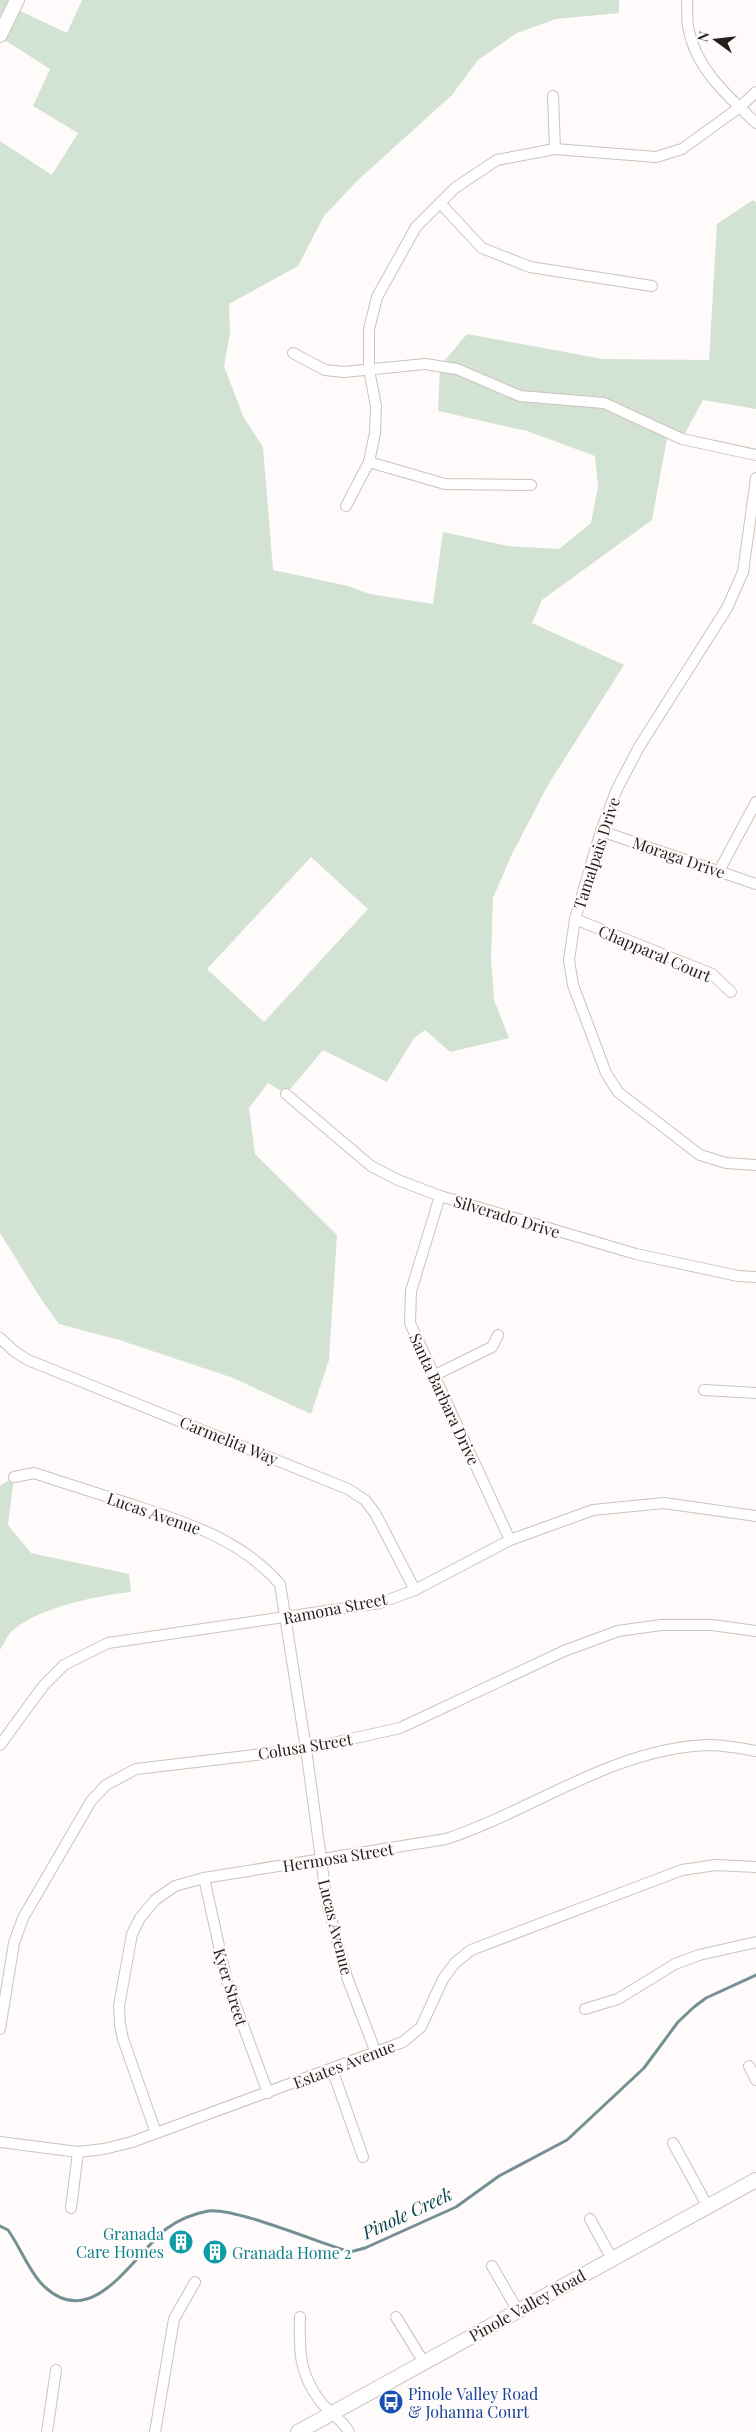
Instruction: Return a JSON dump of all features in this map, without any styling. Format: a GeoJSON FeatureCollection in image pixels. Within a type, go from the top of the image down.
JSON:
{"type":"FeatureCollection","features":[{"type":"Feature","properties":{"kind":"main road"},"geometry":{"type":"LineString","coordinates":[[0,35],[17,0]]}},
{"type":"Feature","properties":{"kind":"main road","name":"Pinole Valley Road"},"geometry":{"type":"LineString","coordinates":[[298,2432],[334,2414],[423,2361],[756,2180]]}},
{"type":"Feature","properties":{"kind":"street"},"geometry":{"type":"LineString","coordinates":[[687,0],[688,30],[698,60],[719,86],[756,123]]}},
{"type":"Feature","properties":{"kind":"street"},"geometry":{"type":"LineString","coordinates":[[346,506],[369,462],[376,433],[376,406],[368,370],[370,329],[377,296],[416,227],[455,188],[497,160],[555,149],[656,157],[682,150],[740,107],[756,92]]}},
{"type":"Feature","properties":{"kind":"street"},"geometry":{"type":"LineString","coordinates":[[552,96],[555,149]]}},
{"type":"Feature","properties":{"kind":"street"},"geometry":{"type":"LineString","coordinates":[[440,203],[482,248],[530,268],[652,286]]}},
{"type":"Feature","properties":{"kind":"street"},"geometry":{"type":"LineString","coordinates":[[293,353],[325,370],[344,372],[425,364],[457,369],[520,396],[604,403],[682,439],[756,455]]}},
{"type":"Feature","properties":{"kind":"street"},"geometry":{"type":"LineString","coordinates":[[369,462],[444,484],[531,485]]}},
{"type":"Feature","properties":{"kind":"street","name":"Tamalpais Drive"},"geometry":{"type":"LineString","coordinates":[[756,478],[743,572],[727,608],[639,747],[617,789],[601,831],[576,919],[569,960],[573,985],[606,1073],[618,1092],[700,1155],[726,1163],[756,1165]]}},
{"type":"Feature","properties":{"kind":"street"},"geometry":{"type":"LineString","coordinates":[[719,872],[756,802]]}},
{"type":"Feature","properties":{"kind":"street","name":"Moraga Drive"},"geometry":{"type":"LineString","coordinates":[[601,831],[756,884]]}},
{"type":"Feature","properties":{"kind":"street","name":"Chapparal Court"},"geometry":{"type":"LineString","coordinates":[[576,919],[712,974],[731,992]]}},
{"type":"Feature","properties":{"kind":"street","name":"Silverado Drive"},"geometry":{"type":"LineString","coordinates":[[286,1094],[371,1166],[398,1180],[440,1196],[636,1254],[738,1276],[756,1277]]}},
{"type":"Feature","properties":{"kind":"street","name":"Santa Barbara Drive"},"geometry":{"type":"LineString","coordinates":[[440,1196],[411,1291],[410,1323],[510,1540]]}},
{"type":"Feature","properties":{"kind":"street"},"geometry":{"type":"LineString","coordinates":[[435,1375],[492,1347],[498,1335]]}},
{"type":"Feature","properties":{"kind":"street","name":"Carmelita Way"},"geometry":{"type":"LineString","coordinates":[[0,1338],[15,1352],[28,1360],[348,1489],[365,1500],[375,1513],[415,1590]]}},
{"type":"Feature","properties":{"kind":"street"},"geometry":{"type":"LineString","coordinates":[[704,1390],[756,1393]]}},
{"type":"Feature","properties":{"kind":"street","name":"Lucas Avenue"},"geometry":{"type":"LineString","coordinates":[[14,1477],[34,1473],[200,1527],[246,1553],[264,1567],[280,1584],[306,1748],[327,1902],[347,1977],[376,2053]]}},
{"type":"Feature","properties":{"kind":"street","name":"Ramona Street"},"geometry":{"type":"LineString","coordinates":[[0,1745],[44,1685],[64,1664],[108,1643],[380,1603],[415,1590],[510,1540],[592,1510],[664,1502],[756,1516]]}},
{"type":"Feature","properties":{"kind":"street","name":"Colusa Street"},"geometry":{"type":"LineString","coordinates":[[0,2029],[14,1944],[23,1918],[91,1801],[106,1785],[136,1768],[306,1748],[400,1728],[564,1651],[618,1631],[661,1625],[712,1625],[756,1631]]}},
{"type":"Feature","properties":{"kind":"street","name":"Hermosa Street"},"geometry":{"type":"LineString","coordinates":[[156,2133],[123,2039],[119,2006],[132,1934],[140,1918],[156,1900],[175,1886],[204,1878],[446,1839],[470,1831],[602,1770],[643,1755],[689,1746],[709,1745],[756,1751]]}},
{"type":"Feature","properties":{"kind":"street","name":"Estates Avenue"},"geometry":{"type":"LineString","coordinates":[[0,2142],[78,2152],[123,2145],[268,2093],[403,2042],[421,2028],[443,1979],[455,1963],[472,1950],[682,1870],[716,1865],[756,1867]]}},
{"type":"Feature","properties":{"kind":"street","name":"Kyer Street"},"geometry":{"type":"LineString","coordinates":[[204,1878],[227,1982],[268,2093]]}},
{"type":"Feature","properties":{"kind":"street"},"geometry":{"type":"LineString","coordinates":[[585,2009],[618,1999],[675,1964],[699,1955],[756,1942]]}},
{"type":"Feature","properties":{"kind":"street"},"geometry":{"type":"LineString","coordinates":[[749,2066],[756,2080]]}},
{"type":"Feature","properties":{"kind":"street"},"geometry":{"type":"LineString","coordinates":[[332,2069],[363,2158]]}},
{"type":"Feature","properties":{"kind":"street"},"geometry":{"type":"LineString","coordinates":[[673,2143],[708,2207]]}},
{"type":"Feature","properties":{"kind":"street"},"geometry":{"type":"LineString","coordinates":[[71,2208],[78,2152]]}},
{"type":"Feature","properties":{"kind":"street"},"geometry":{"type":"LineString","coordinates":[[590,2219],[612,2259]]}},
{"type":"Feature","properties":{"kind":"street"},"geometry":{"type":"LineString","coordinates":[[492,2266],[518,2311]]}},
{"type":"Feature","properties":{"kind":"street"},"geometry":{"type":"LineString","coordinates":[[155,2432],[174,2319],[195,2282]]}},
{"type":"Feature","properties":{"kind":"street"},"geometry":{"type":"LineString","coordinates":[[300,2317],[299,2357],[305,2375],[320,2402],[334,2414],[349,2432]]}},
{"type":"Feature","properties":{"kind":"street"},"geometry":{"type":"LineString","coordinates":[[396,2317],[423,2361]]}},
{"type":"Feature","properties":{"kind":"street"},"geometry":{"type":"LineString","coordinates":[[47,2432],[56,2370]]}},
{"type":"Feature","properties":{"kind":"green space"},"geometry":{"type":"Polygon","coordinates":[[[0,0],[17,0],[14,8],[67,33],[82,0],[619,0],[619,13],[556,19],[517,33],[478,60],[452,95],[357,181],[324,216],[298,266],[229,304],[230,333],[224,366],[243,416],[263,447],[273,570],[348,586],[370,594],[433,604],[443,532],[508,546],[559,549],[591,523],[598,487],[595,456],[527,431],[438,411],[440,366],[467,334],[603,359],[709,360],[717,224],[753,200],[756,202],[756,409],[703,400],[682,439],[668,433],[652,520],[542,600],[532,623],[624,665],[548,785],[511,856],[493,898],[491,959],[494,1000],[509,1038],[450,1052],[425,1030],[414,1038],[387,1082],[323,1050],[286,1094],[268,1083],[249,1108],[255,1154],[337,1235],[329,1360],[311,1414],[233,1378],[119,1340],[59,1324],[41,1299],[0,1233],[0,141],[52,175],[78,133],[33,106],[50,69],[0,37],[0,0]],[[311,857],[207,969],[264,1022],[368,909],[311,857]]]}},
{"type":"Feature","properties":{"kind":"green space"},"geometry":{"type":"Polygon","coordinates":[[[14,1477],[8,1525],[31,1553],[129,1574],[131,1592],[101,1596],[69,1604],[38,1615],[13,1630],[0,1650],[0,1486],[14,1477]]]}},
{"type":"Feature","properties":{"kind":"waterway","name":"Pinole Creek"},"geometry":{"type":"LineString","coordinates":[[0,2226],[8,2230],[40,2282],[58,2297],[76,2301],[93,2297],[109,2287],[166,2229],[186,2218],[208,2211],[237,2214],[350,2252],[365,2248],[456,2207],[499,2176],[567,2140],[644,2068],[678,2022],[694,2007],[706,1998],[756,1975]]}},
{"type":"Feature","properties":{"kind":"place","name":"Granada Care Homes"},"geometry":{"type":"Point","coordinates":[181,2242]}},
{"type":"Feature","properties":{"kind":"place","name":"Granada Home 2"},"geometry":{"type":"Point","coordinates":[215,2252]}},
{"type":"Feature","properties":{"kind":"place","name":"Pinole Valley Road & Johanna Court"},"geometry":{"type":"Point","coordinates":[391,2402]}}]}
